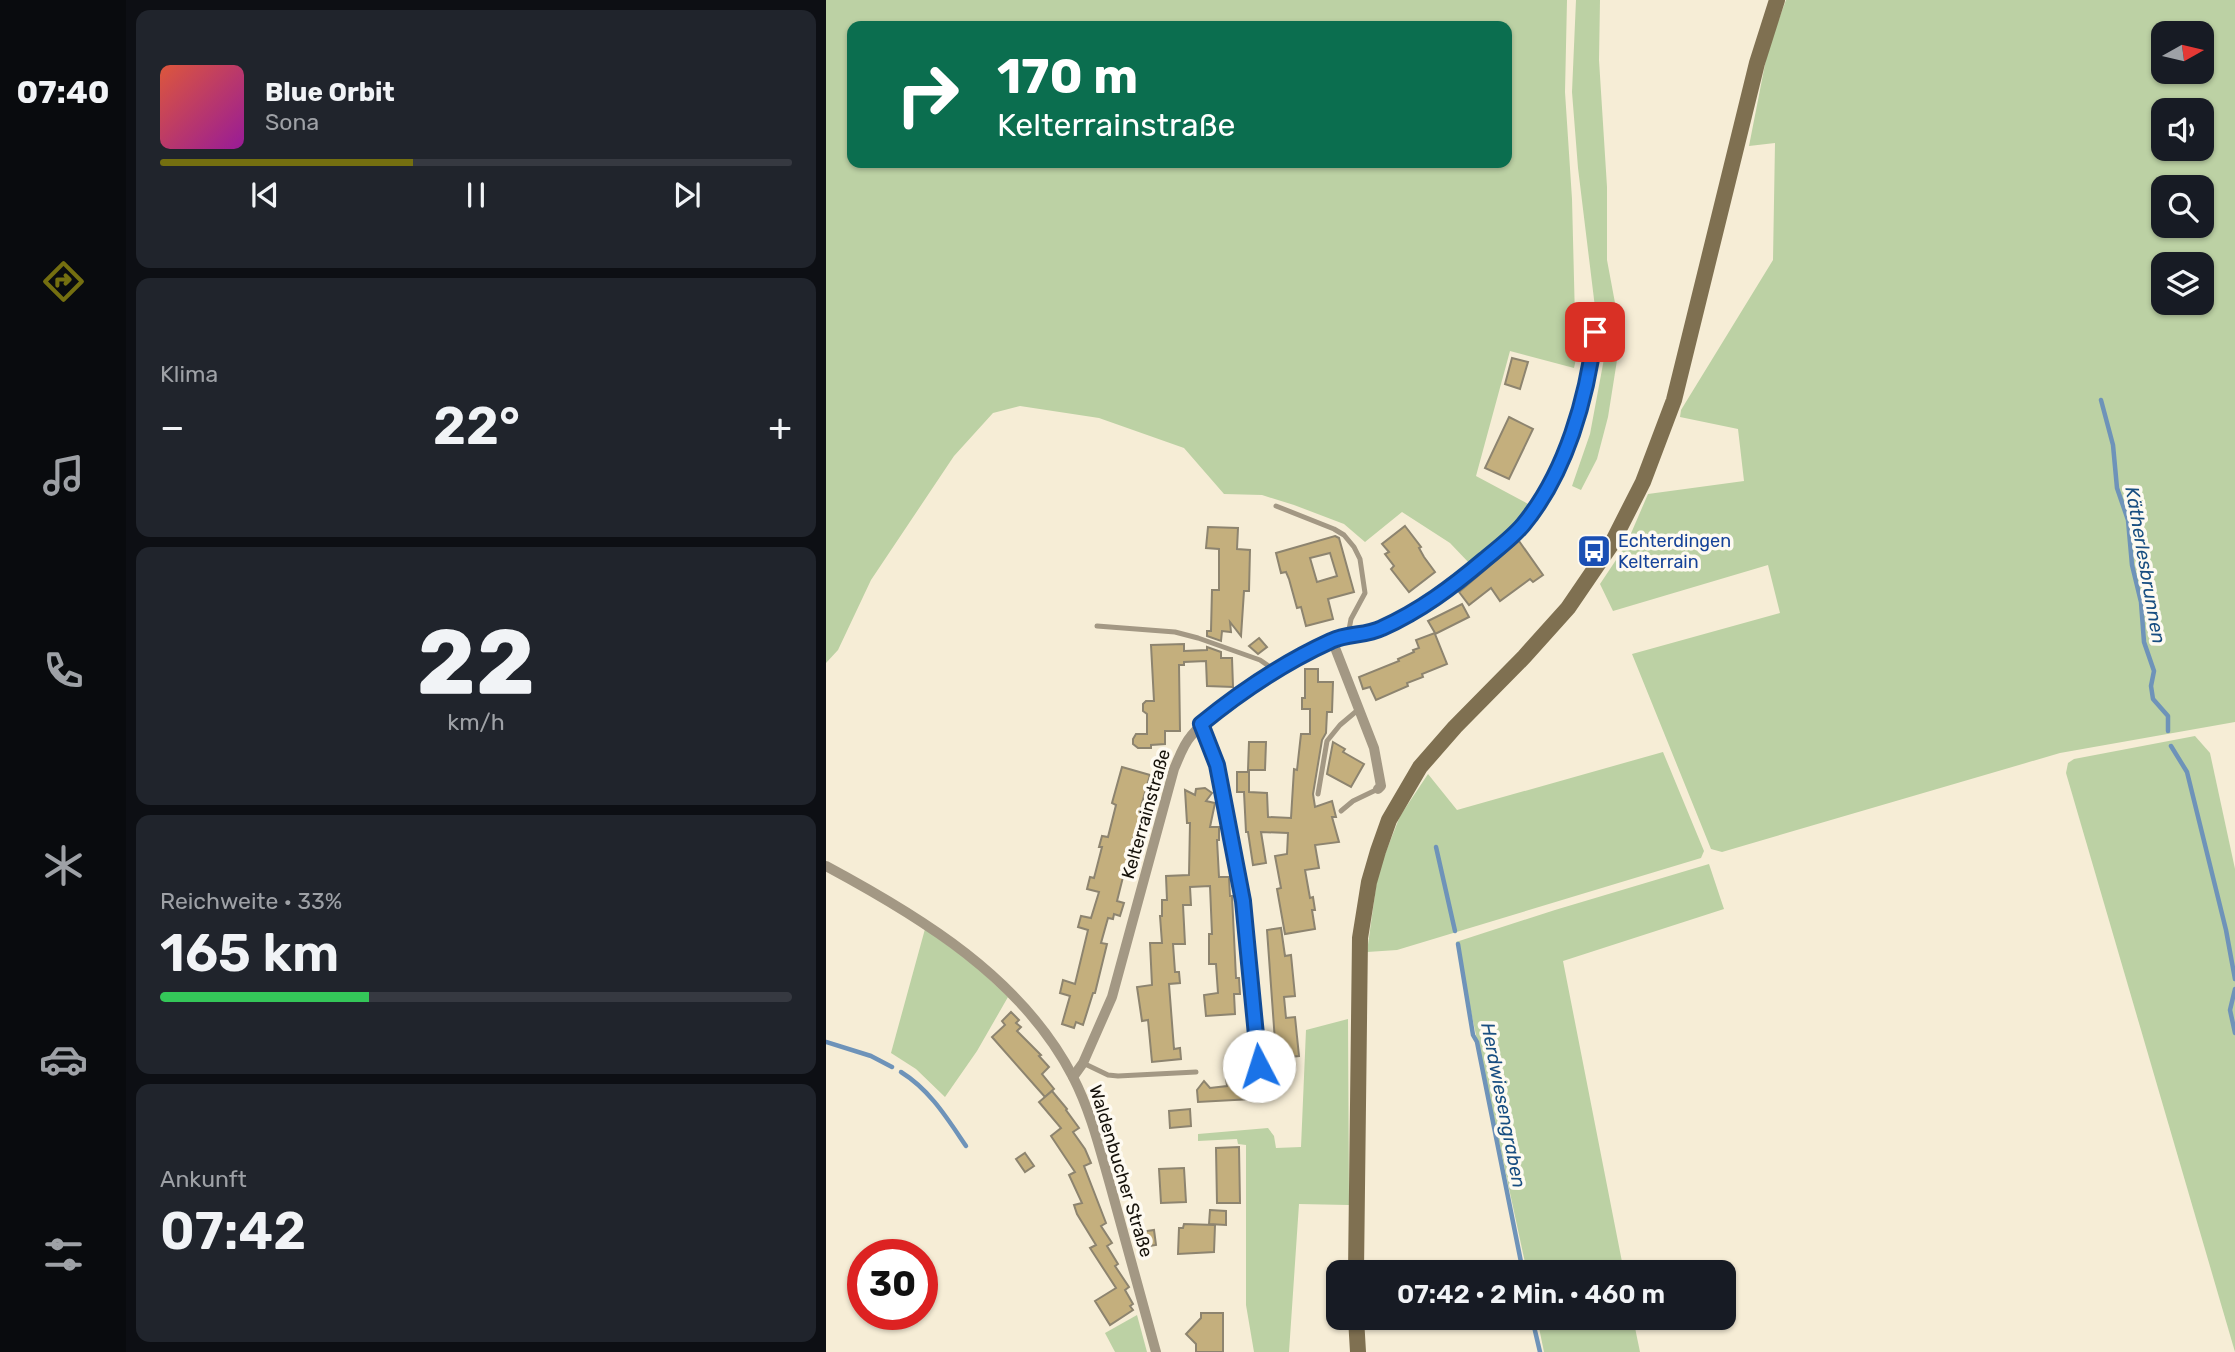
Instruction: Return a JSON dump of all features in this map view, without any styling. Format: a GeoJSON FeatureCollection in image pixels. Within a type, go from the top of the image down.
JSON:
{"type":"FeatureCollection","features":[{"type":"Feature","properties":{"kind":"main road"},"geometry":{"type":"LineString","coordinates":[[1356,1260],[1360,938],[1367,893],[1378,850],[1393,814],[1420,768],[1455,727],[1568,608],[1611,545],[1643,482],[1674,400],[1754,75],[1777,0]]}},
{"type":"Feature","properties":{"kind":"main road"},"geometry":{"type":"LineString","coordinates":[[1357,1330],[1358,1352]]}},
{"type":"Feature","properties":{"kind":"street","name":"Kelterrainstraße"},"geometry":{"type":"LineString","coordinates":[[1073,1077],[1083,1063],[1101,1025],[1120,972],[1174,769],[1189,737],[1201,724],[1276,671],[1332,640],[1379,630],[1420,610],[1511,537],[1523,525],[1545,492]]}},
{"type":"Feature","properties":{"kind":"street"},"geometry":{"type":"LineString","coordinates":[[1332,640],[1374,748],[1381,786],[1378,789]]}},
{"type":"Feature","properties":{"kind":"street"},"geometry":{"type":"LineString","coordinates":[[1201,724],[1217,765],[1243,901],[1259,1066]]}},
{"type":"Feature","properties":{"kind":"street","name":"Waldenbucher Straße"},"geometry":{"type":"LineString","coordinates":[[826,866],[910,914],[990,973],[1047,1035],[1073,1077],[1094,1129],[1156,1352]]}},
{"type":"Feature","properties":{"kind":"lane"},"geometry":{"type":"LineString","coordinates":[[1545,492],[1558,468],[1572,431],[1591,368],[1595,332]]}},
{"type":"Feature","properties":{"kind":"lane"},"geometry":{"type":"LineString","coordinates":[[1276,506],[1345,535],[1354,547],[1360,559],[1365,593],[1350,619],[1348,635]]}},
{"type":"Feature","properties":{"kind":"lane"},"geometry":{"type":"LineString","coordinates":[[1097,626],[1175,632],[1260,660],[1276,671]]}},
{"type":"Feature","properties":{"kind":"lane"},"geometry":{"type":"LineString","coordinates":[[1318,794],[1327,741],[1340,724],[1359,709]]}},
{"type":"Feature","properties":{"kind":"lane"},"geometry":{"type":"LineString","coordinates":[[1341,811],[1353,801],[1378,789]]}},
{"type":"Feature","properties":{"kind":"lane"},"geometry":{"type":"LineString","coordinates":[[1083,1063],[1108,1075],[1118,1076],[1196,1072]]}},
{"type":"Feature","properties":{"kind":"green space"},"geometry":{"type":"Polygon","coordinates":[[[826,0],[1567,0],[1565,92],[1572,199],[1576,359],[1574,368],[1510,351],[1476,476],[1530,505],[1510,533],[1471,565],[1450,543],[1402,512],[1365,542],[1344,524],[1294,505],[1262,495],[1224,494],[1184,448],[1099,418],[1020,406],[993,413],[954,456],[871,580],[838,650],[826,663],[826,0]]]}},
{"type":"Feature","properties":{"kind":"green space"},"geometry":{"type":"Polygon","coordinates":[[[1576,0],[1600,0],[1599,60],[1607,187],[1607,260],[1621,335],[1608,417],[1597,459],[1581,490],[1572,486],[1590,434],[1606,348],[1598,332],[1578,168],[1572,92],[1576,0]]]}},
{"type":"Feature","properties":{"kind":"green space"},"geometry":{"type":"Polygon","coordinates":[[[1786,0],[2235,0],[2235,722],[2060,753],[1722,852],[1711,849],[1632,654],[1780,613],[1768,565],[1613,611],[1600,584],[1626,545],[1648,494],[1744,481],[1738,429],[1680,417],[1681,410],[1773,260],[1775,143],[1749,146],[1768,49],[1786,0]]]}},
{"type":"Feature","properties":{"kind":"green space"},"geometry":{"type":"Polygon","coordinates":[[[2195,736],[2210,753],[2235,869],[2235,1352],[2066,773],[2068,763],[2074,759],[2195,736]]]}},
{"type":"Feature","properties":{"kind":"green space"},"geometry":{"type":"Polygon","coordinates":[[[1663,752],[1704,851],[1701,858],[1397,950],[1367,952],[1378,872],[1400,816],[1428,774],[1457,810],[1663,752]]]}},
{"type":"Feature","properties":{"kind":"green space"},"geometry":{"type":"Polygon","coordinates":[[[1709,864],[1724,909],[1563,961],[1622,1260],[1524,1260],[1456,942],[1709,864]]]}},
{"type":"Feature","properties":{"kind":"green space"},"geometry":{"type":"Polygon","coordinates":[[[925,929],[973,964],[1008,997],[977,1051],[945,1097],[916,1069],[891,1053],[925,929]]]}},
{"type":"Feature","properties":{"kind":"green space"},"geometry":{"type":"Polygon","coordinates":[[[1348,1019],[1349,1205],[1299,1204],[1289,1352],[1254,1352],[1246,1305],[1246,1145],[1238,1144],[1237,1139],[1198,1141],[1198,1134],[1268,1128],[1274,1136],[1276,1148],[1301,1147],[1306,1030],[1348,1019]]]}},
{"type":"Feature","properties":{"kind":"green space"},"geometry":{"type":"Polygon","coordinates":[[[1137,1315],[1147,1352],[1115,1352],[1105,1333],[1137,1315]]]}},
{"type":"Feature","properties":{"kind":"green space"},"geometry":{"type":"Polygon","coordinates":[[[1539,1330],[1635,1330],[1640,1352],[1544,1352],[1539,1330]]]}},
{"type":"Feature","properties":{"kind":"building"},"geometry":{"type":"Polygon","coordinates":[[[1512,358],[1528,362],[1520,389],[1505,384],[1512,358]]]}},
{"type":"Feature","properties":{"kind":"building"},"geometry":{"type":"Polygon","coordinates":[[[1509,417],[1533,429],[1509,479],[1485,468],[1509,417]]]}},
{"type":"Feature","properties":{"kind":"building"},"geometry":{"type":"Polygon","coordinates":[[[1405,526],[1435,572],[1409,592],[1391,569],[1394,566],[1385,554],[1389,552],[1382,544],[1405,526]]]}},
{"type":"Feature","properties":{"kind":"building"},"geometry":{"type":"Polygon","coordinates":[[[1208,527],[1238,528],[1237,549],[1250,550],[1249,591],[1244,591],[1241,636],[1230,622],[1231,632],[1222,631],[1221,641],[1207,636],[1207,631],[1211,631],[1212,590],[1219,590],[1219,549],[1206,548],[1208,527]]]}},
{"type":"Feature","properties":{"kind":"building"},"geometry":{"type":"Polygon","coordinates":[[[1335,536],[1339,538],[1354,592],[1328,599],[1333,619],[1306,626],[1301,607],[1297,608],[1286,572],[1281,573],[1276,553],[1335,536]],[[1330,553],[1310,558],[1317,582],[1337,576],[1330,553]]]}},
{"type":"Feature","properties":{"kind":"building"},"geometry":{"type":"Polygon","coordinates":[[[1519,541],[1543,575],[1533,582],[1530,579],[1500,601],[1491,588],[1469,605],[1459,592],[1519,541]]]}},
{"type":"Feature","properties":{"kind":"building"},"geometry":{"type":"Polygon","coordinates":[[[1462,604],[1469,617],[1435,634],[1447,664],[1422,674],[1423,677],[1407,683],[1408,686],[1376,700],[1370,687],[1363,689],[1359,677],[1414,652],[1413,650],[1419,648],[1416,640],[1435,633],[1428,621],[1462,604]]]}},
{"type":"Feature","properties":{"kind":"building"},"geometry":{"type":"Polygon","coordinates":[[[1259,638],[1267,647],[1258,654],[1249,646],[1259,638]]]}},
{"type":"Feature","properties":{"kind":"building"},"geometry":{"type":"Polygon","coordinates":[[[1184,644],[1184,651],[1207,650],[1207,647],[1221,652],[1221,658],[1232,658],[1233,687],[1207,686],[1206,661],[1184,662],[1184,665],[1179,665],[1180,731],[1165,731],[1165,744],[1138,748],[1133,744],[1136,734],[1147,734],[1147,714],[1143,711],[1143,704],[1146,701],[1154,701],[1151,645],[1184,644]]]}},
{"type":"Feature","properties":{"kind":"building"},"geometry":{"type":"Polygon","coordinates":[[[1305,669],[1318,669],[1318,682],[1333,682],[1332,712],[1327,712],[1326,733],[1322,740],[1313,794],[1315,807],[1332,801],[1336,817],[1332,817],[1339,842],[1315,845],[1319,868],[1305,870],[1310,898],[1313,897],[1315,929],[1285,934],[1277,889],[1281,888],[1275,856],[1287,854],[1288,833],[1261,832],[1266,863],[1253,865],[1246,832],[1244,792],[1237,792],[1237,772],[1249,772],[1249,792],[1267,793],[1268,817],[1291,818],[1294,769],[1297,770],[1301,734],[1310,734],[1310,709],[1302,709],[1302,698],[1305,698],[1305,669]]]}},
{"type":"Feature","properties":{"kind":"building"},"geometry":{"type":"Polygon","coordinates":[[[1249,742],[1266,742],[1265,770],[1248,770],[1249,742]]]}},
{"type":"Feature","properties":{"kind":"building"},"geometry":{"type":"Polygon","coordinates":[[[1333,742],[1345,749],[1343,752],[1364,764],[1351,787],[1327,774],[1333,742]]]}},
{"type":"Feature","properties":{"kind":"building"},"geometry":{"type":"Polygon","coordinates":[[[1122,767],[1150,775],[1140,810],[1147,811],[1140,838],[1134,836],[1127,861],[1133,863],[1131,875],[1124,873],[1117,901],[1124,903],[1120,916],[1114,914],[1113,919],[1108,918],[1101,943],[1107,944],[1095,993],[1083,1025],[1076,1022],[1074,1028],[1062,1024],[1070,996],[1060,993],[1063,980],[1075,984],[1088,930],[1078,927],[1081,916],[1091,918],[1099,892],[1087,889],[1090,877],[1094,878],[1102,836],[1108,837],[1116,805],[1112,803],[1122,767]]]}},
{"type":"Feature","properties":{"kind":"building"},"geometry":{"type":"Polygon","coordinates":[[[1205,788],[1212,793],[1206,801],[1215,803],[1210,827],[1219,827],[1219,877],[1229,877],[1236,978],[1239,978],[1240,994],[1234,994],[1235,1014],[1206,1016],[1204,995],[1218,993],[1216,964],[1209,964],[1209,934],[1212,934],[1210,886],[1190,887],[1191,905],[1183,905],[1185,944],[1173,944],[1175,972],[1179,972],[1180,983],[1169,984],[1174,1049],[1180,1048],[1181,1059],[1152,1062],[1148,1020],[1142,1021],[1137,987],[1152,985],[1150,943],[1162,943],[1160,916],[1162,900],[1167,900],[1166,876],[1189,875],[1190,823],[1187,823],[1185,790],[1195,795],[1196,789],[1205,788]]]}},
{"type":"Feature","properties":{"kind":"building"},"geometry":{"type":"Polygon","coordinates":[[[1281,928],[1285,956],[1291,955],[1295,996],[1284,997],[1286,1018],[1295,1017],[1299,1056],[1289,1057],[1290,1068],[1277,1069],[1267,930],[1281,928]]]}},
{"type":"Feature","properties":{"kind":"building"},"geometry":{"type":"Polygon","coordinates":[[[1011,1012],[1019,1020],[1016,1023],[1021,1027],[1017,1031],[1049,1067],[1042,1074],[1054,1089],[1045,1097],[992,1037],[1005,1025],[1002,1021],[1011,1012]]]}},
{"type":"Feature","properties":{"kind":"building"},"geometry":{"type":"Polygon","coordinates":[[[1251,1077],[1252,1099],[1198,1102],[1197,1090],[1204,1081],[1210,1088],[1227,1086],[1226,1078],[1251,1077]]]}},
{"type":"Feature","properties":{"kind":"building"},"geometry":{"type":"Polygon","coordinates":[[[1052,1091],[1079,1128],[1073,1132],[1091,1163],[1084,1166],[1106,1223],[1101,1226],[1112,1243],[1107,1246],[1118,1264],[1115,1266],[1129,1287],[1125,1290],[1133,1304],[1130,1306],[1133,1310],[1110,1325],[1095,1301],[1116,1288],[1090,1248],[1096,1245],[1077,1214],[1074,1205],[1082,1203],[1069,1175],[1075,1172],[1051,1136],[1061,1128],[1039,1102],[1052,1091]]]}},
{"type":"Feature","properties":{"kind":"building"},"geometry":{"type":"Polygon","coordinates":[[[1190,1109],[1191,1126],[1170,1128],[1169,1111],[1190,1109]]]}},
{"type":"Feature","properties":{"kind":"building"},"geometry":{"type":"Polygon","coordinates":[[[1239,1147],[1240,1203],[1217,1203],[1216,1148],[1239,1147]]]}},
{"type":"Feature","properties":{"kind":"building"},"geometry":{"type":"Polygon","coordinates":[[[1025,1153],[1034,1166],[1025,1172],[1016,1159],[1025,1153]]]}},
{"type":"Feature","properties":{"kind":"building"},"geometry":{"type":"Polygon","coordinates":[[[1184,1168],[1186,1202],[1161,1203],[1159,1169],[1184,1168]]]}},
{"type":"Feature","properties":{"kind":"building"},"geometry":{"type":"Polygon","coordinates":[[[1210,1210],[1226,1211],[1226,1225],[1209,1224],[1210,1210]]]}},
{"type":"Feature","properties":{"kind":"building"},"geometry":{"type":"Polygon","coordinates":[[[1184,1224],[1215,1225],[1214,1252],[1178,1254],[1179,1228],[1183,1228],[1184,1224]]]}},
{"type":"Feature","properties":{"kind":"building"},"geometry":{"type":"Polygon","coordinates":[[[1154,1230],[1156,1245],[1143,1247],[1140,1232],[1154,1230]]]}},
{"type":"Feature","properties":{"kind":"building"},"geometry":{"type":"Polygon","coordinates":[[[1201,1313],[1223,1313],[1223,1352],[1196,1352],[1196,1344],[1186,1334],[1201,1318],[1201,1313]]]}},
{"type":"Feature","properties":{"kind":"waterway","name":"Kätherlesbrunnen"},"geometry":{"type":"LineString","coordinates":[[2101,400],[2113,445],[2117,488],[2128,520],[2132,565],[2141,602],[2144,642],[2154,671],[2151,686],[2153,699],[2168,716],[2168,731]]}},
{"type":"Feature","properties":{"kind":"waterway","name":"Kätherlesbrunnen"},"geometry":{"type":"LineString","coordinates":[[2171,746],[2187,772],[2226,930],[2235,979]]}},
{"type":"Feature","properties":{"kind":"waterway","name":"Herdwiesengraben"},"geometry":{"type":"LineString","coordinates":[[1436,847],[1455,931]]}},
{"type":"Feature","properties":{"kind":"waterway","name":"Herdwiesengraben"},"geometry":{"type":"LineString","coordinates":[[1458,944],[1473,1035],[1477,1042],[1521,1260]]}},
{"type":"Feature","properties":{"kind":"waterway","name":"Kätherlesbrunnen"},"geometry":{"type":"LineString","coordinates":[[2235,989],[2230,1010],[2235,1033]]}},
{"type":"Feature","properties":{"kind":"waterway"},"geometry":{"type":"LineString","coordinates":[[826,1042],[871,1056],[892,1067]]}},
{"type":"Feature","properties":{"kind":"waterway"},"geometry":{"type":"LineString","coordinates":[[901,1072],[929,1096],[966,1146]]}},
{"type":"Feature","properties":{"kind":"waterway","name":"Herdwiesengraben"},"geometry":{"type":"LineString","coordinates":[[1535,1330],[1540,1352]]}},
{"type":"Feature","properties":{"kind":"place","name":"Echterdingen Kelterrain"},"geometry":{"type":"Point","coordinates":[1594,551]}},
{"type":"Feature","properties":{"kind":"route"},"geometry":{"type":"LineString","coordinates":[[1259,1066],[1243,901],[1217,765],[1201,724],[1276,671],[1332,640],[1379,630],[1420,610],[1511,537],[1536,507],[1558,468],[1591,368],[1595,332]]}}]}
